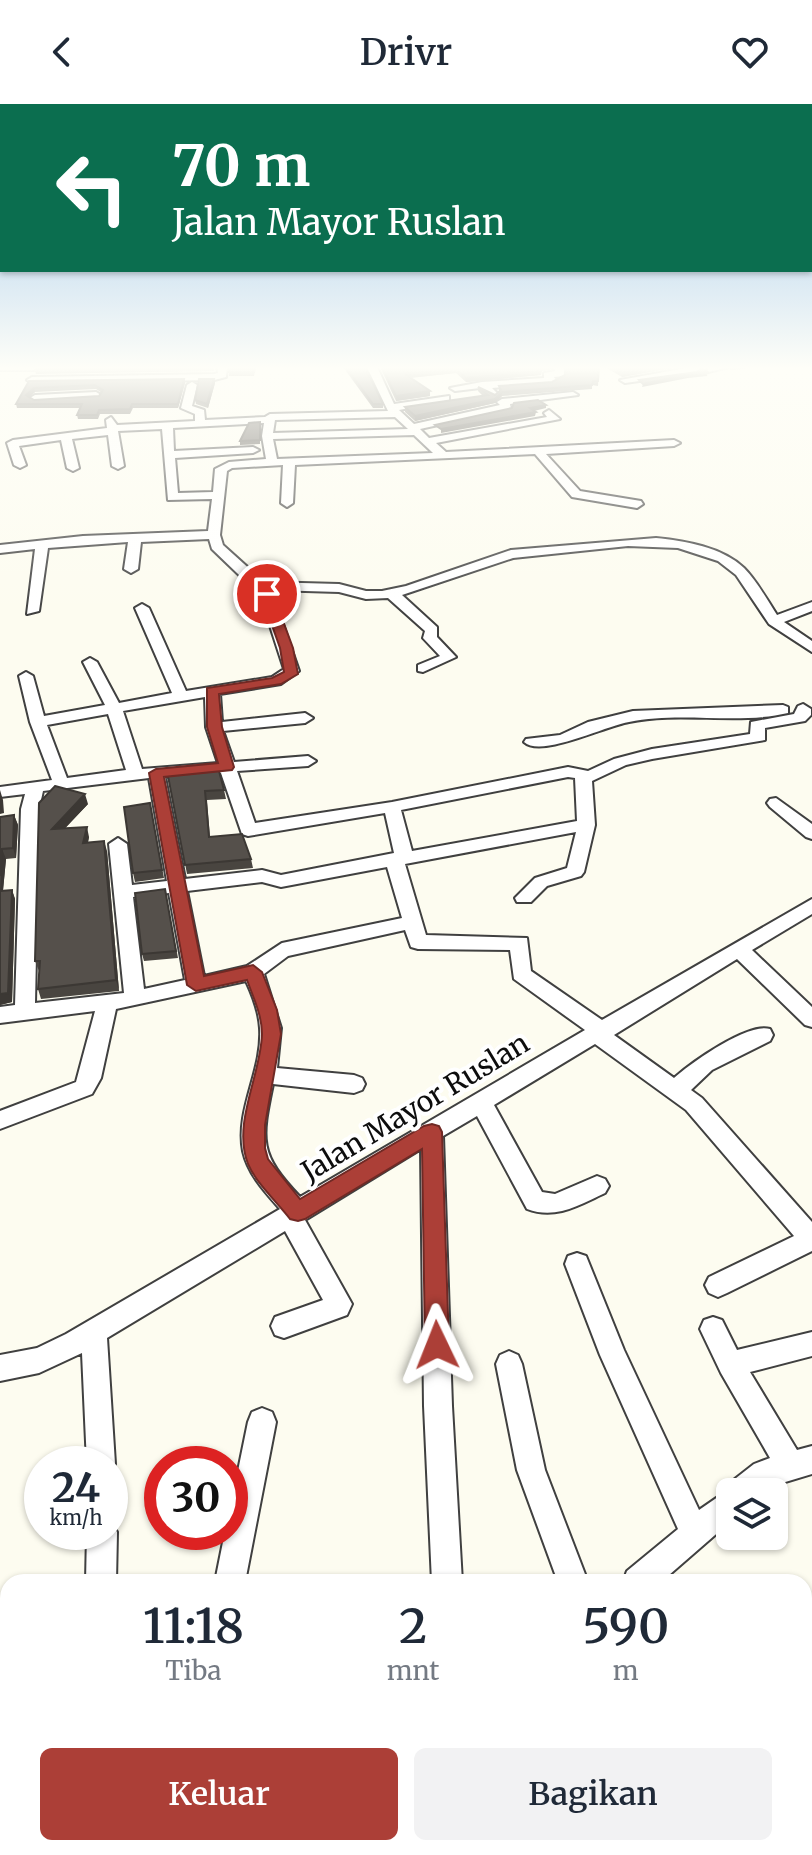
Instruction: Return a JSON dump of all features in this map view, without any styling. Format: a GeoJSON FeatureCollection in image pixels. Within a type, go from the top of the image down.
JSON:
{"type":"FeatureCollection","features":[{"type":"Feature","properties":{"kind":"street"},"geometry":{"type":"LineString","coordinates":[[15,449],[20,465]]}},
{"type":"Feature","properties":{"kind":"street"},"geometry":{"type":"LineString","coordinates":[[69,449],[73,468]]}},
{"type":"Feature","properties":{"kind":"street"},"geometry":{"type":"LineString","coordinates":[[115,449],[118,466]]}},
{"type":"Feature","properties":{"kind":"street"},"geometry":{"type":"LineString","coordinates":[[169,449],[172,497],[219,495]]}},
{"type":"Feature","properties":{"kind":"street"},"geometry":{"type":"LineString","coordinates":[[269,449],[270,455]]}},
{"type":"Feature","properties":{"kind":"street"},"geometry":{"type":"LineString","coordinates":[[436,449],[443,456]]}},
{"type":"Feature","properties":{"kind":"street"},"geometry":{"type":"LineString","coordinates":[[169,455],[270,455],[289,461],[575,449]]}},
{"type":"Feature","properties":{"kind":"street"},"geometry":{"type":"LineString","coordinates":[[538,451],[576,494],[637,504]]}},
{"type":"Feature","properties":{"kind":"street"},"geometry":{"type":"LineString","coordinates":[[38,722],[113,706],[276,681],[291,674],[286,648],[261,586],[217,546],[214,535],[220,474],[224,467],[270,455]]}},
{"type":"Feature","properties":{"kind":"street"},"geometry":{"type":"LineString","coordinates":[[287,503],[289,461]]}},
{"type":"Feature","properties":{"kind":"street"},"geometry":{"type":"LineString","coordinates":[[0,549],[214,535]]}},
{"type":"Feature","properties":{"kind":"street"},"geometry":{"type":"LineString","coordinates":[[131,569],[135,538]]}},
{"type":"Feature","properties":{"kind":"street"},"geometry":{"type":"LineString","coordinates":[[261,586],[339,588],[366,595],[392,594],[511,554],[628,542],[679,544],[723,558],[741,572],[774,621],[812,648]]}},
{"type":"Feature","properties":{"kind":"street"},"geometry":{"type":"LineString","coordinates":[[32,611],[42,544]]}},
{"type":"Feature","properties":{"kind":"street"},"geometry":{"type":"LineString","coordinates":[[392,594],[432,630],[430,638],[449,657],[423,668]]}},
{"type":"Feature","properties":{"kind":"street"},"geometry":{"type":"LineString","coordinates":[[774,621],[812,606]]}},
{"type":"Feature","properties":{"kind":"street"},"geometry":{"type":"LineString","coordinates":[[142,608],[181,696]]}},
{"type":"Feature","properties":{"kind":"street"},"geometry":{"type":"LineString","coordinates":[[90,662],[113,706],[136,774]]}},
{"type":"Feature","properties":{"kind":"street"},"geometry":{"type":"LineString","coordinates":[[26,676],[38,722],[61,783]]}},
{"type":"Feature","properties":{"kind":"street"},"geometry":{"type":"LineString","coordinates":[[212,691],[214,727],[248,830],[392,807],[568,772],[583,776],[652,754],[757,738],[760,734],[757,725],[799,718],[807,708]]}},
{"type":"Feature","properties":{"kind":"street"},"geometry":{"type":"LineString","coordinates":[[532,742],[563,739],[594,725],[633,716],[807,708]]}},
{"type":"Feature","properties":{"kind":"street"},"geometry":{"type":"LineString","coordinates":[[214,727],[305,718]]}},
{"type":"Feature","properties":{"kind":"street"},"geometry":{"type":"LineString","coordinates":[[0,792],[136,774],[308,761]]}},
{"type":"Feature","properties":{"kind":"street"},"geometry":{"type":"LineString","coordinates":[[156,773],[196,985]]}},
{"type":"Feature","properties":{"kind":"street"},"geometry":{"type":"LineString","coordinates":[[524,898],[541,882],[575,872],[584,849],[586,825],[583,776]]}},
{"type":"Feature","properties":{"kind":"street"},"geometry":{"type":"LineString","coordinates":[[25,1011],[30,809],[35,788]]}},
{"type":"Feature","properties":{"kind":"street"},"geometry":{"type":"LineString","coordinates":[[776,803],[812,833]]}},
{"type":"Feature","properties":{"kind":"street"},"geometry":{"type":"LineString","coordinates":[[392,807],[399,858],[418,942],[520,943],[521,974],[675,1091],[716,1127],[812,1239],[718,1285]]}},
{"type":"Feature","properties":{"kind":"street"},"geometry":{"type":"LineString","coordinates":[[122,892],[262,876],[281,881],[586,825]]}},
{"type":"Feature","properties":{"kind":"street"},"geometry":{"type":"LineString","coordinates":[[118,844],[135,999]]}},
{"type":"Feature","properties":{"kind":"street","name":"Jalan Mayor Ruslan"},"geometry":{"type":"LineString","coordinates":[[0,1368],[49,1356],[94,1332],[601,1034],[812,905]]}},
{"type":"Feature","properties":{"kind":"street"},"geometry":{"type":"LineString","coordinates":[[0,1015],[135,999],[253,972],[282,950],[413,922]]}},
{"type":"Feature","properties":{"kind":"street"},"geometry":{"type":"LineString","coordinates":[[738,948],[812,1019]]}},
{"type":"Feature","properties":{"kind":"street"},"geometry":{"type":"LineString","coordinates":[[253,972],[268,1010],[271,1034],[255,1125],[258,1162],[294,1214],[339,1304],[338,1307],[284,1326]]}},
{"type":"Feature","properties":{"kind":"street"},"geometry":{"type":"LineString","coordinates":[[0,1120],[84,1088],[90,1078],[107,1002]]}},
{"type":"Feature","properties":{"kind":"street"},"geometry":{"type":"LineString","coordinates":[[675,1091],[694,1071],[763,1035]]}},
{"type":"Feature","properties":{"kind":"street"},"geometry":{"type":"LineString","coordinates":[[265,1075],[354,1084]]}},
{"type":"Feature","properties":{"kind":"street"},"geometry":{"type":"LineString","coordinates":[[481,1103],[535,1202],[556,1204],[597,1186]]}},
{"type":"Feature","properties":{"kind":"street"},"geometry":{"type":"LineString","coordinates":[[432,1132],[438,1406],[447,1574]]}},
{"type":"Feature","properties":{"kind":"street"},"geometry":{"type":"LineString","coordinates":[[577,1264],[613,1355],[695,1534]]}},
{"type":"Feature","properties":{"kind":"street"},"geometry":{"type":"LineString","coordinates":[[713,1329],[730,1364],[801,1462],[759,1478]]}},
{"type":"Feature","properties":{"kind":"street"},"geometry":{"type":"LineString","coordinates":[[94,1332],[100,1446]]}},
{"type":"Feature","properties":{"kind":"street"},"geometry":{"type":"LineString","coordinates":[[730,1364],[812,1344]]}},
{"type":"Feature","properties":{"kind":"street"},"geometry":{"type":"LineString","coordinates":[[509,1364],[531,1470],[570,1574]]}},
{"type":"Feature","properties":{"kind":"street"},"geometry":{"type":"LineString","coordinates":[[232,1574],[262,1422]]}},
{"type":"Feature","properties":{"kind":"street"},"geometry":{"type":"LineString","coordinates":[[648,1574],[716,1515]]}},
{"type":"Feature","properties":{"kind":"street"},"geometry":{"type":"LineString","coordinates":[[101,1574],[102,1550]]}},
{"type":"Feature","properties":{"kind":"building"},"geometry":{"type":"Polygon","coordinates":[[[218,767],[224,790],[205,791],[209,837],[242,834],[251,859],[185,865],[167,771],[218,767]]]}},
{"type":"Feature","properties":{"kind":"building"},"geometry":{"type":"Polygon","coordinates":[[[55,786],[85,794],[52,829],[87,827],[83,843],[104,841],[116,980],[38,989],[40,961],[35,961],[39,803],[55,786]]]}},
{"type":"Feature","properties":{"kind":"building"},"geometry":{"type":"Polygon","coordinates":[[[150,803],[162,870],[133,873],[124,807],[150,803]]]}},
{"type":"Feature","properties":{"kind":"building"},"geometry":{"type":"Polygon","coordinates":[[[14,815],[13,848],[2,849],[0,876],[0,817],[14,815]]]}},
{"type":"Feature","properties":{"kind":"building"},"geometry":{"type":"Polygon","coordinates":[[[165,889],[176,951],[142,954],[135,893],[165,889]]]}},
{"type":"Feature","properties":{"kind":"building"},"geometry":{"type":"Polygon","coordinates":[[[12,890],[8,993],[0,994],[0,891],[12,890]]]}},
{"type":"Feature","properties":{"kind":"route"},"geometry":{"type":"LineString","coordinates":[[267,594],[286,648],[291,674],[276,681],[212,691],[214,727],[227,767],[156,773],[196,985],[253,972],[268,1010],[271,1034],[255,1125],[255,1148],[258,1162],[298,1212],[432,1132],[437,1345]]}}]}
